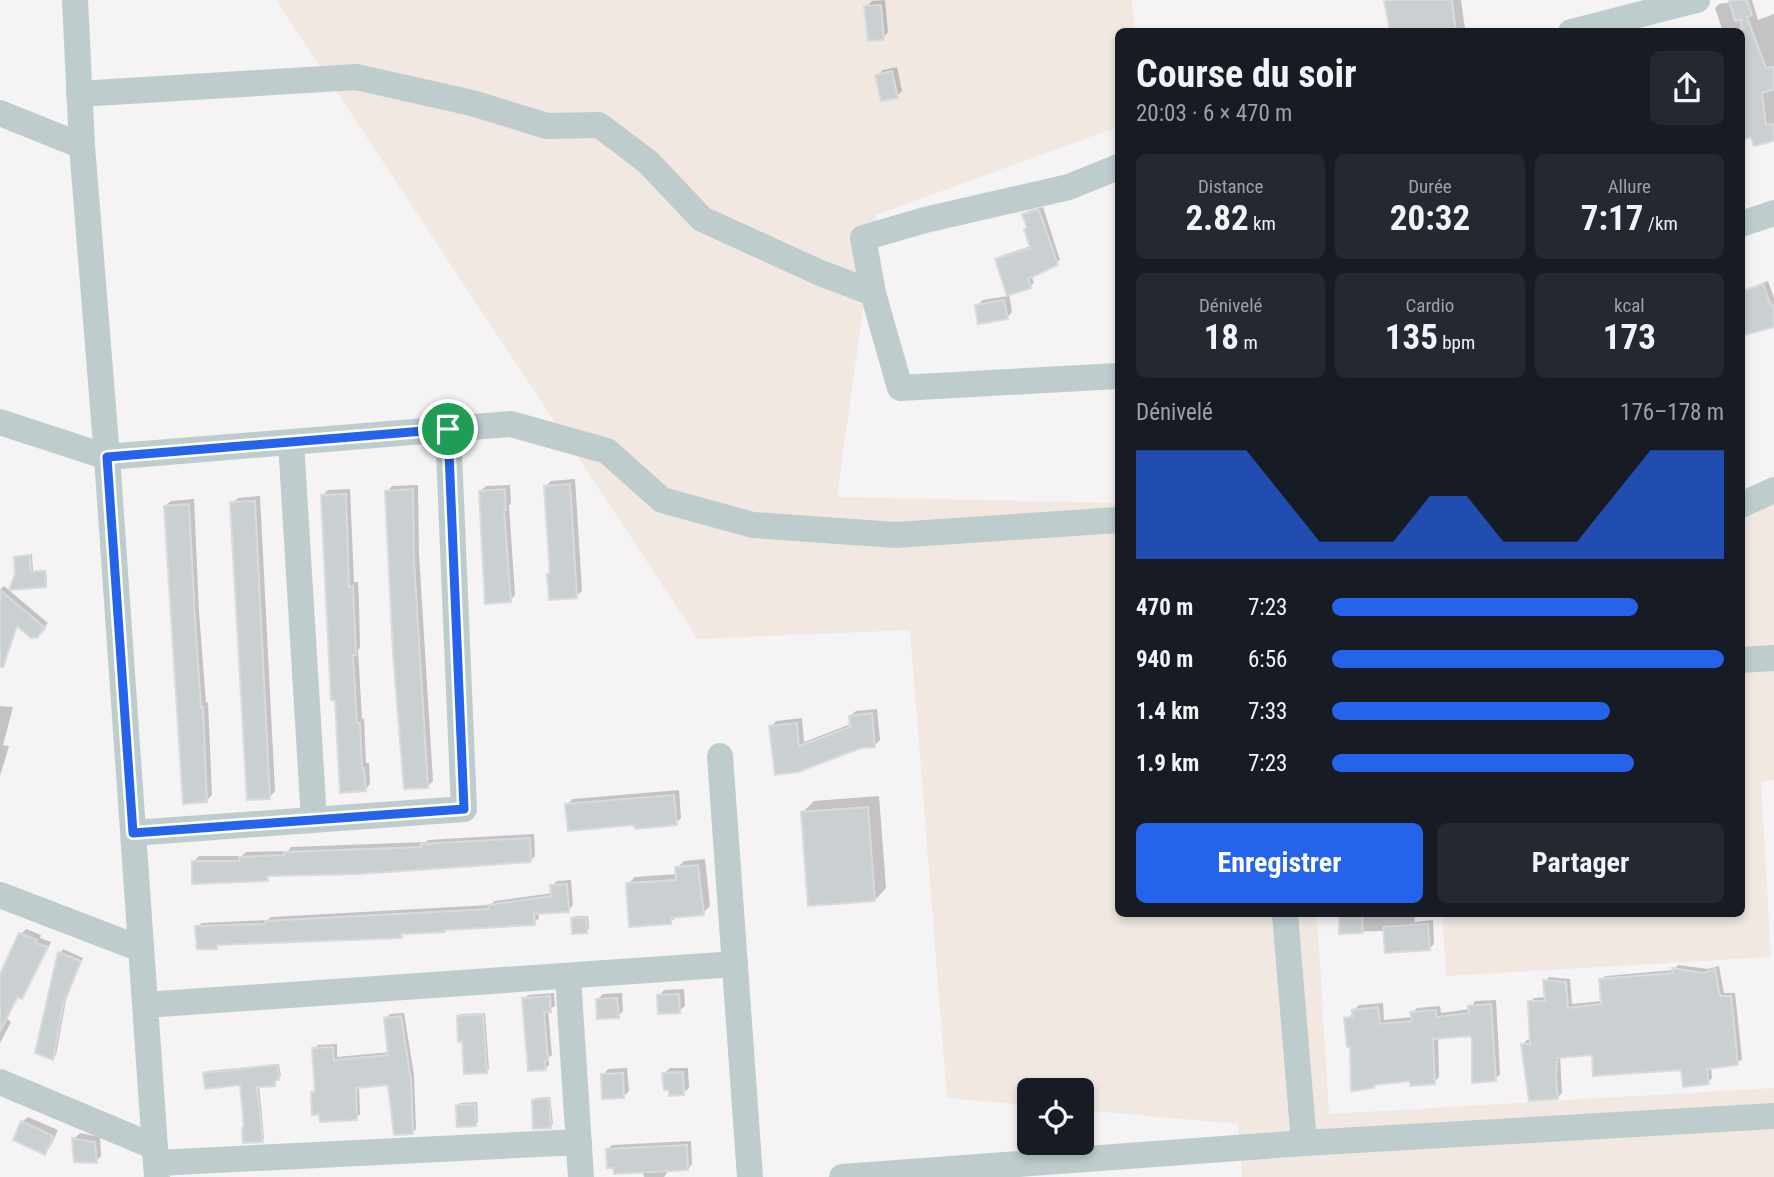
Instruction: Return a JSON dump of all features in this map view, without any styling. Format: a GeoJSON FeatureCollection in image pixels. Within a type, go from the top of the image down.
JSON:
{"type":"FeatureCollection","features":[{"type":"Feature","properties":{"kind":"street"},"geometry":{"type":"LineString","coordinates":[[75,0],[82,146],[107,457],[156,1163]]}},
{"type":"Feature","properties":{"kind":"street"},"geometry":{"type":"LineString","coordinates":[[1587,28],[1697,0]]}},
{"type":"Feature","properties":{"kind":"street"},"geometry":{"type":"LineString","coordinates":[[79,94],[356,77],[472,103],[547,126],[599,125],[649,162],[702,219],[818,272],[873,293]]}},
{"type":"Feature","properties":{"kind":"street"},"geometry":{"type":"LineString","coordinates":[[0,113],[82,146]]}},
{"type":"Feature","properties":{"kind":"street"},"geometry":{"type":"LineString","coordinates":[[1115,168],[1069,187],[925,220],[863,238],[873,293],[900,388],[1115,376]]}},
{"type":"Feature","properties":{"kind":"street"},"geometry":{"type":"LineString","coordinates":[[1745,223],[1774,213]]}},
{"type":"Feature","properties":{"kind":"street"},"geometry":{"type":"LineString","coordinates":[[2,430],[107,457],[510,424],[607,451],[662,500],[753,526],[896,535],[1115,520]]}},
{"type":"Feature","properties":{"kind":"street"},"geometry":{"type":"LineString","coordinates":[[133,833],[464,809],[448,429]]}},
{"type":"Feature","properties":{"kind":"street"},"geometry":{"type":"LineString","coordinates":[[290,442],[314,820]]}},
{"type":"Feature","properties":{"kind":"street"},"geometry":{"type":"LineString","coordinates":[[1745,503],[1774,490]]}},
{"type":"Feature","properties":{"kind":"street"},"geometry":{"type":"LineString","coordinates":[[1745,660],[1774,658]]}},
{"type":"Feature","properties":{"kind":"street"},"geometry":{"type":"LineString","coordinates":[[720,756],[750,1177]]}},
{"type":"Feature","properties":{"kind":"street"},"geometry":{"type":"LineString","coordinates":[[0,895],[141,949]]}},
{"type":"Feature","properties":{"kind":"street"},"geometry":{"type":"LineString","coordinates":[[1285,917],[1304,1143]]}},
{"type":"Feature","properties":{"kind":"street"},"geometry":{"type":"LineString","coordinates":[[145,1005],[735,964]]}},
{"type":"Feature","properties":{"kind":"street"},"geometry":{"type":"LineString","coordinates":[[568,977],[581,1177]]}},
{"type":"Feature","properties":{"kind":"street"},"geometry":{"type":"LineString","coordinates":[[0,1082],[156,1163],[326,1166],[579,1142]]}},
{"type":"Feature","properties":{"kind":"street"},"geometry":{"type":"LineString","coordinates":[[842,1177],[1304,1143],[1774,1116]]}},
{"type":"Feature","properties":{"kind":"sand"},"geometry":{"type":"Polygon","coordinates":[[[276,0],[1132,0],[1135,28],[1115,28],[1115,128],[876,215],[837,497],[1115,503],[1115,917],[1317,917],[1329,1114],[1774,1088],[1774,1177],[1242,1177],[1238,1124],[1094,1111],[1094,1078],[1017,1078],[1017,1104],[947,1098],[910,630],[698,639],[276,0]]]}},
{"type":"Feature","properties":{"kind":"sand"},"geometry":{"type":"Polygon","coordinates":[[[1774,492],[1774,780],[1761,781],[1771,957],[1446,976],[1442,917],[1745,917],[1745,494],[1774,492]]]}},
{"type":"Feature","properties":{"kind":"building"},"geometry":{"type":"Polygon","coordinates":[[[1384,0],[1452,0],[1456,28],[1389,28],[1384,0]]]}},
{"type":"Feature","properties":{"kind":"building"},"geometry":{"type":"Polygon","coordinates":[[[1729,0],[1747,0],[1752,15],[1747,17],[1766,68],[1774,67],[1774,89],[1762,93],[1766,125],[1774,124],[1774,141],[1754,146],[1751,137],[1745,139],[1745,28],[1741,28],[1741,19],[1735,21],[1729,0]]]}},
{"type":"Feature","properties":{"kind":"building"},"geometry":{"type":"Polygon","coordinates":[[[881,5],[884,40],[868,41],[864,6],[881,5]]]}},
{"type":"Feature","properties":{"kind":"building"},"geometry":{"type":"Polygon","coordinates":[[[892,71],[898,98],[881,101],[875,75],[892,71]]]}},
{"type":"Feature","properties":{"kind":"building"},"geometry":{"type":"Polygon","coordinates":[[[1039,210],[1058,265],[1028,279],[1031,288],[1007,296],[995,259],[1030,248],[1022,214],[1039,210]]]}},
{"type":"Feature","properties":{"kind":"building"},"geometry":{"type":"Polygon","coordinates":[[[1763,284],[1771,306],[1774,305],[1774,327],[1745,335],[1745,291],[1763,284]]]}},
{"type":"Feature","properties":{"kind":"building"},"geometry":{"type":"Polygon","coordinates":[[[1004,300],[1008,319],[978,324],[975,305],[1004,300]]]}},
{"type":"Feature","properties":{"kind":"building"},"geometry":{"type":"Polygon","coordinates":[[[570,484],[577,598],[549,600],[547,574],[550,574],[544,486],[570,484]]]}},
{"type":"Feature","properties":{"kind":"building"},"geometry":{"type":"Polygon","coordinates":[[[413,489],[414,561],[428,788],[404,789],[393,653],[385,491],[413,489]]]}},
{"type":"Feature","properties":{"kind":"building"},"geometry":{"type":"Polygon","coordinates":[[[505,489],[504,510],[511,602],[485,604],[479,491],[505,489]]]}},
{"type":"Feature","properties":{"kind":"building"},"geometry":{"type":"Polygon","coordinates":[[[346,494],[349,587],[353,586],[357,723],[360,723],[366,791],[340,793],[335,700],[331,700],[321,495],[346,494]]]}},
{"type":"Feature","properties":{"kind":"building"},"geometry":{"type":"Polygon","coordinates":[[[255,501],[270,799],[247,800],[230,502],[255,501]]]}},
{"type":"Feature","properties":{"kind":"building"},"geometry":{"type":"Polygon","coordinates":[[[189,504],[207,802],[183,804],[164,506],[189,504]]]}},
{"type":"Feature","properties":{"kind":"building"},"geometry":{"type":"Polygon","coordinates":[[[30,555],[31,572],[45,571],[46,587],[9,590],[15,574],[14,557],[30,555]]]}},
{"type":"Feature","properties":{"kind":"building"},"geometry":{"type":"Polygon","coordinates":[[[0,590],[45,628],[37,638],[31,638],[17,626],[3,667],[0,667],[0,590]]]}},
{"type":"Feature","properties":{"kind":"building"},"geometry":{"type":"Polygon","coordinates":[[[872,713],[875,747],[861,748],[798,772],[775,775],[769,726],[797,723],[799,746],[850,727],[849,716],[872,713]]]}},
{"type":"Feature","properties":{"kind":"building"},"geometry":{"type":"Polygon","coordinates":[[[674,795],[677,825],[635,829],[634,825],[568,831],[565,804],[674,795]]]}},
{"type":"Feature","properties":{"kind":"building"},"geometry":{"type":"Polygon","coordinates":[[[868,807],[875,901],[808,906],[801,812],[868,807]]]}},
{"type":"Feature","properties":{"kind":"building"},"geometry":{"type":"Polygon","coordinates":[[[530,838],[531,862],[359,874],[267,876],[268,881],[192,884],[192,861],[239,861],[239,857],[284,855],[284,852],[421,847],[421,844],[530,838]]]}},
{"type":"Feature","properties":{"kind":"building"},"geometry":{"type":"Polygon","coordinates":[[[698,865],[704,915],[671,918],[671,924],[629,927],[626,883],[676,880],[675,867],[698,865]]]}},
{"type":"Feature","properties":{"kind":"building"},"geometry":{"type":"Polygon","coordinates":[[[567,884],[569,912],[534,914],[535,925],[401,934],[402,938],[217,945],[217,949],[197,949],[195,926],[489,909],[488,905],[551,896],[550,885],[567,884]]]}},
{"type":"Feature","properties":{"kind":"building"},"geometry":{"type":"Polygon","coordinates":[[[586,917],[587,933],[572,934],[571,918],[586,917]]]}},
{"type":"Feature","properties":{"kind":"building"},"geometry":{"type":"Polygon","coordinates":[[[1339,917],[1362,917],[1363,933],[1339,934],[1339,917]]]}},
{"type":"Feature","properties":{"kind":"building"},"geometry":{"type":"Polygon","coordinates":[[[1428,924],[1430,950],[1385,953],[1383,927],[1428,924]]]}},
{"type":"Feature","properties":{"kind":"building"},"geometry":{"type":"Polygon","coordinates":[[[19,933],[48,947],[22,999],[17,997],[0,1032],[0,974],[19,933]]]}},
{"type":"Feature","properties":{"kind":"building"},"geometry":{"type":"Polygon","coordinates":[[[58,952],[81,961],[63,1005],[53,1060],[35,1053],[58,952]]]}},
{"type":"Feature","properties":{"kind":"building"},"geometry":{"type":"Polygon","coordinates":[[[1672,968],[1703,973],[1715,969],[1720,996],[1731,996],[1738,1065],[1707,1069],[1709,1084],[1683,1087],[1681,1070],[1593,1076],[1592,1055],[1557,1058],[1558,1099],[1529,1101],[1521,1044],[1530,1044],[1528,1001],[1545,1001],[1543,980],[1566,982],[1568,1008],[1601,1004],[1599,979],[1673,973],[1672,968]]]}},
{"type":"Feature","properties":{"kind":"building"},"geometry":{"type":"Polygon","coordinates":[[[679,994],[680,1013],[658,1014],[657,995],[679,994]]]}},
{"type":"Feature","properties":{"kind":"building"},"geometry":{"type":"Polygon","coordinates":[[[550,996],[551,1012],[544,1012],[548,1060],[545,1061],[546,1070],[528,1071],[522,998],[550,996]]]}},
{"type":"Feature","properties":{"kind":"building"},"geometry":{"type":"Polygon","coordinates":[[[617,998],[619,1018],[597,1019],[596,999],[617,998]]]}},
{"type":"Feature","properties":{"kind":"building"},"geometry":{"type":"Polygon","coordinates":[[[1491,1004],[1496,1081],[1472,1083],[1470,1036],[1433,1039],[1435,1084],[1410,1086],[1410,1081],[1351,1091],[1350,1047],[1347,1047],[1344,1018],[1353,1017],[1352,1010],[1378,1007],[1380,1024],[1412,1021],[1410,1012],[1436,1010],[1436,1017],[1469,1013],[1468,1006],[1491,1004]]]}},
{"type":"Feature","properties":{"kind":"building"},"geometry":{"type":"Polygon","coordinates":[[[483,1014],[487,1073],[464,1074],[462,1041],[458,1042],[457,1016],[483,1014]]]}},
{"type":"Feature","properties":{"kind":"building"},"geometry":{"type":"Polygon","coordinates":[[[401,1016],[411,1080],[413,1134],[394,1135],[388,1085],[356,1088],[357,1120],[320,1122],[319,1114],[312,1115],[311,1092],[315,1092],[312,1048],[333,1047],[334,1060],[388,1055],[384,1018],[401,1016]]]}},
{"type":"Feature","properties":{"kind":"building"},"geometry":{"type":"Polygon","coordinates":[[[278,1066],[279,1080],[275,1080],[275,1086],[257,1087],[263,1142],[243,1143],[240,1085],[205,1089],[203,1073],[278,1066]]]}},
{"type":"Feature","properties":{"kind":"building"},"geometry":{"type":"Polygon","coordinates":[[[683,1072],[684,1095],[669,1096],[669,1090],[664,1090],[662,1073],[683,1072]]]}},
{"type":"Feature","properties":{"kind":"building"},"geometry":{"type":"Polygon","coordinates":[[[623,1073],[624,1098],[602,1099],[601,1074],[623,1073]]]}},
{"type":"Feature","properties":{"kind":"building"},"geometry":{"type":"Polygon","coordinates":[[[549,1098],[551,1128],[533,1129],[532,1100],[549,1098]]]}},
{"type":"Feature","properties":{"kind":"building"},"geometry":{"type":"Polygon","coordinates":[[[475,1104],[476,1126],[457,1127],[456,1105],[475,1104]]]}},
{"type":"Feature","properties":{"kind":"building"},"geometry":{"type":"Polygon","coordinates":[[[21,1121],[53,1136],[45,1155],[13,1140],[21,1121]]]}},
{"type":"Feature","properties":{"kind":"building"},"geometry":{"type":"Polygon","coordinates":[[[72,1138],[95,1142],[97,1163],[74,1162],[72,1138]]]}},
{"type":"Feature","properties":{"kind":"building"},"geometry":{"type":"Polygon","coordinates":[[[687,1145],[688,1170],[614,1174],[613,1168],[607,1168],[606,1149],[687,1145]]]}},
{"type":"Feature","properties":{"kind":"route"},"geometry":{"type":"LineString","coordinates":[[448,429],[464,809],[133,833],[107,457],[448,429]]}}]}
